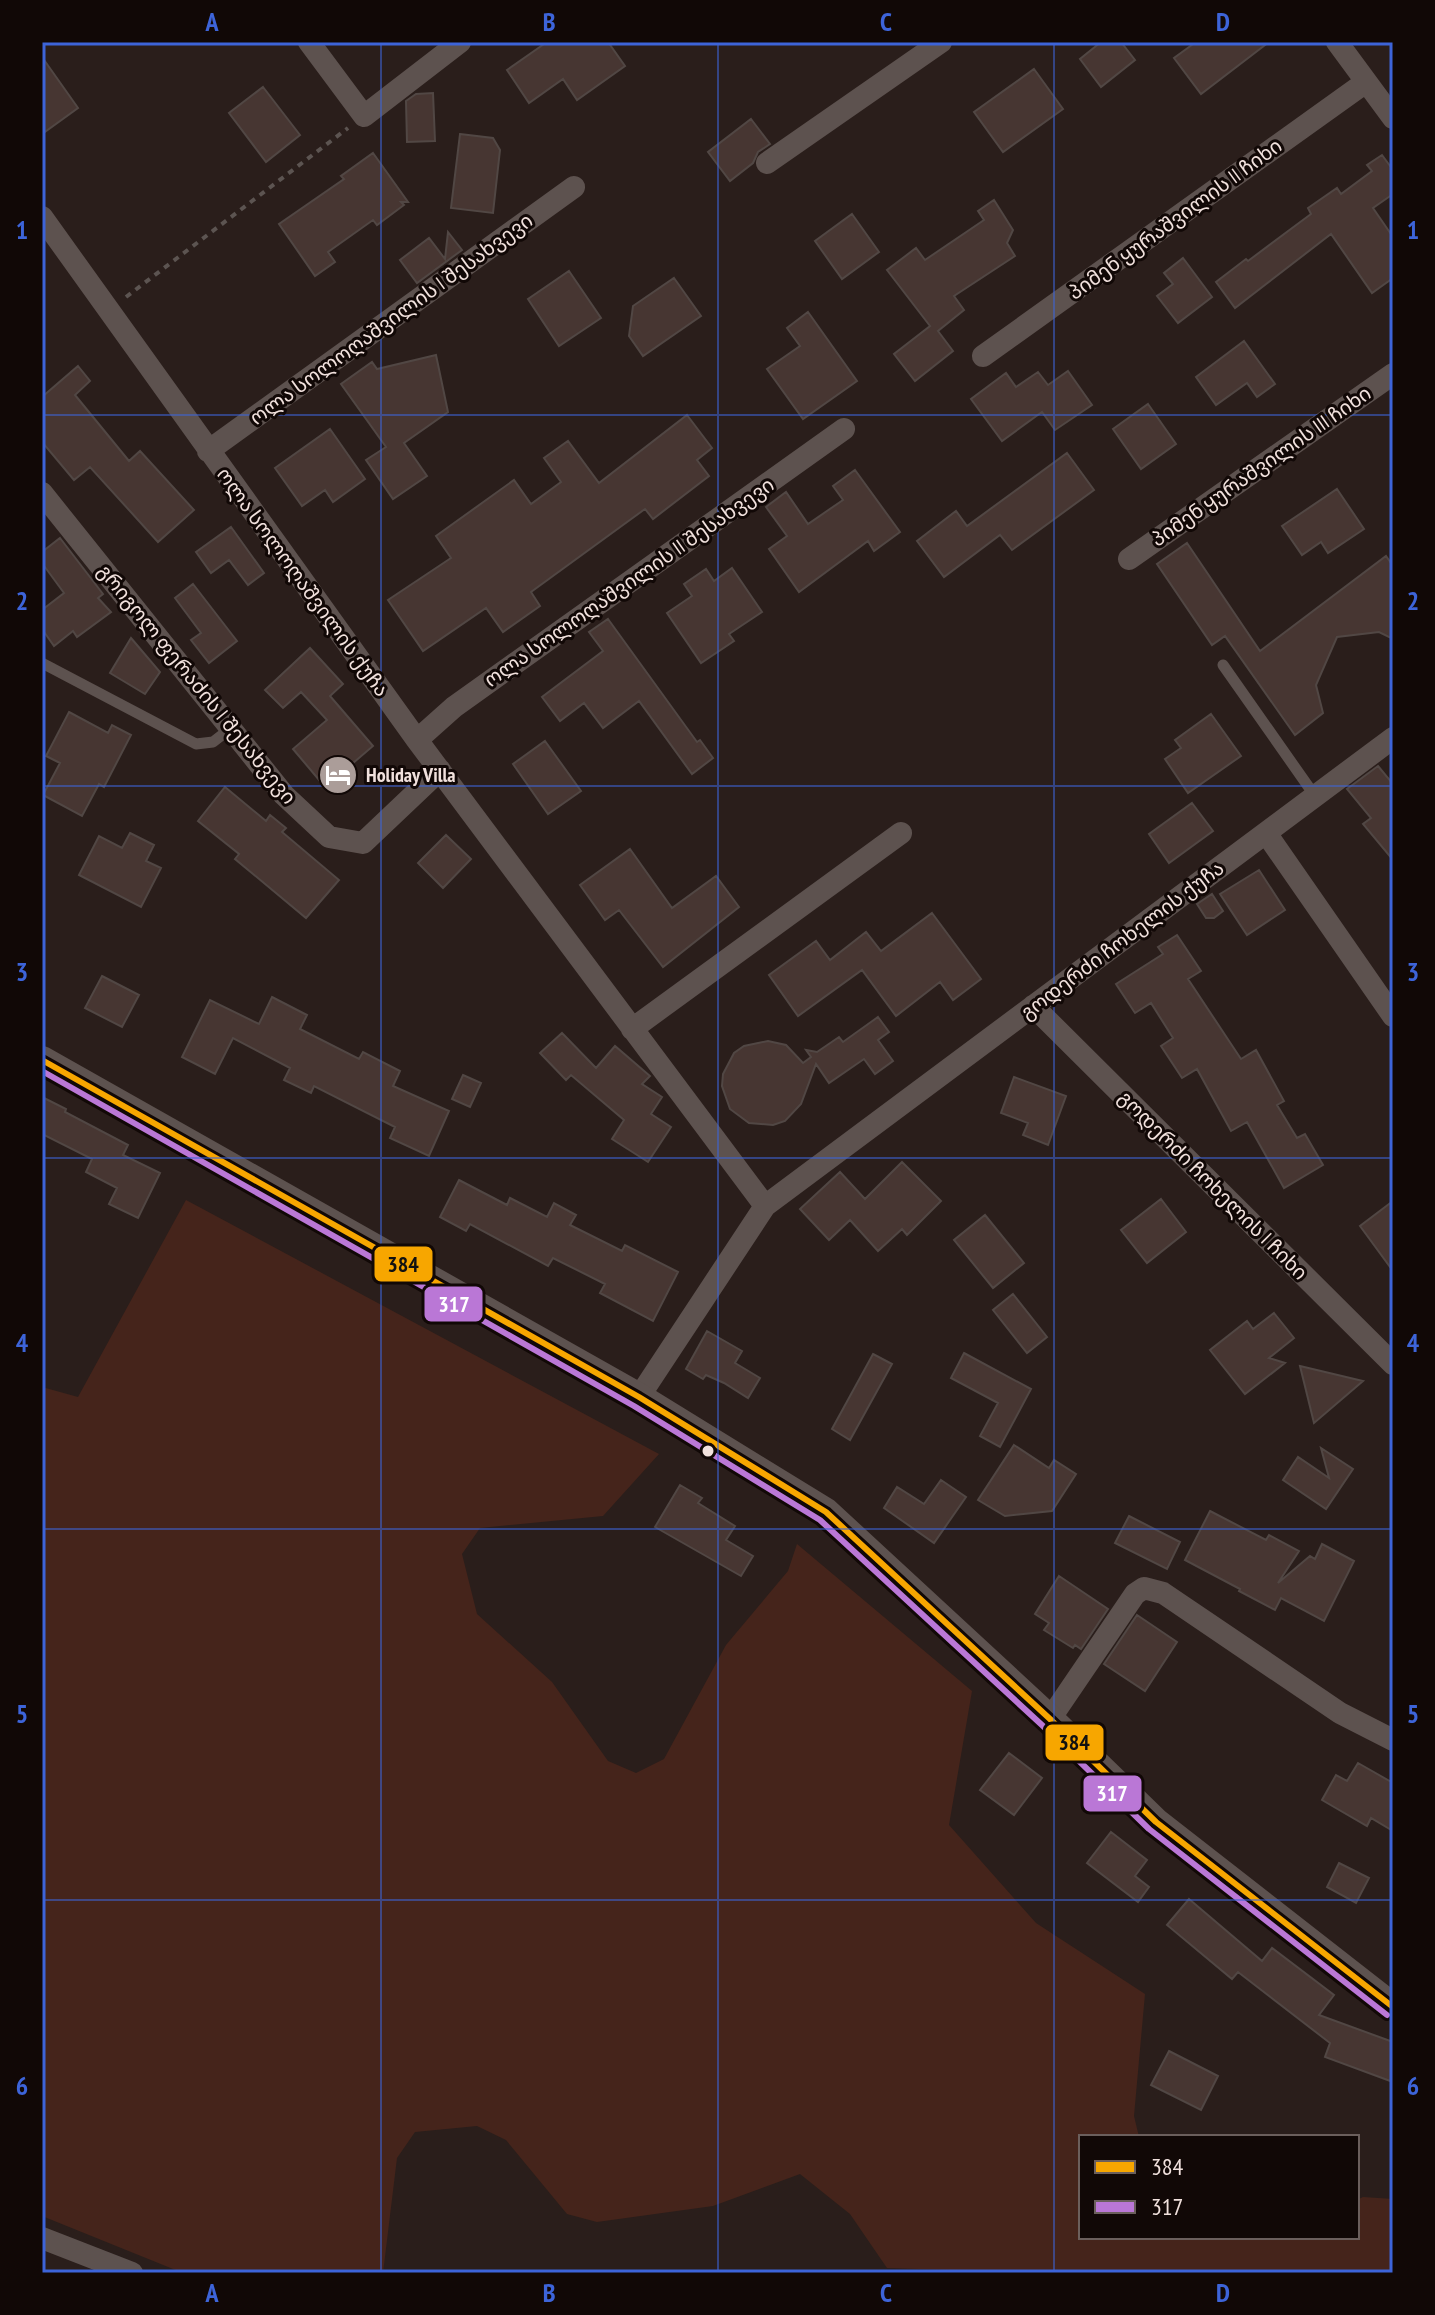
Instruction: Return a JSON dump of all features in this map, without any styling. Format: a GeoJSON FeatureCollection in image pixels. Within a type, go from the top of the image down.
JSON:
{"type":"FeatureCollection","features":[{"type":"Feature","properties":{"kind":"street"},"geometry":{"type":"LineString","coordinates":[[309,42],[364,116],[460,42]]}},
{"type":"Feature","properties":{"kind":"street"},"geometry":{"type":"LineString","coordinates":[[767,163],[941,42]]}},
{"type":"Feature","properties":{"kind":"street"},"geometry":{"type":"LineString","coordinates":[[1337,42],[1393,118]]}},
{"type":"Feature","properties":{"kind":"street","name":"პიმენ ყურაშვილის II ჩიხი"},"geometry":{"type":"LineString","coordinates":[[983,356],[1366,82]]}},
{"type":"Feature","properties":{"kind":"street","name":"ოლა სოლოღაშვილის I შესახვევი"},"geometry":{"type":"LineString","coordinates":[[208,451],[574,187]]}},
{"type":"Feature","properties":{"kind":"street","name":"ოლა სოლოღაშვილის ქუჩა"},"geometry":{"type":"LineString","coordinates":[[42,217],[417,740],[765,1206]]}},
{"type":"Feature","properties":{"kind":"street","name":"პიმენ ყურაშვილის III ჩიხი"},"geometry":{"type":"LineString","coordinates":[[1129,559],[1393,374]]}},
{"type":"Feature","properties":{"kind":"street","name":"ოლა სოლოღაშვილის II შესახვევი"},"geometry":{"type":"LineString","coordinates":[[417,740],[454,707],[844,429]]}},
{"type":"Feature","properties":{"kind":"street","name":"გრიგოლ ფერაძის I შესახვევი"},"geometry":{"type":"LineString","coordinates":[[42,493],[284,795],[329,837],[363,843],[440,770]]}},
{"type":"Feature","properties":{"kind":"street","name":"გოდერძი ჩოხელის ქუჩა"},"geometry":{"type":"LineString","coordinates":[[639,1397],[765,1206],[1393,738]]}},
{"type":"Feature","properties":{"kind":"street"},"geometry":{"type":"LineString","coordinates":[[632,1029],[901,833]]}},
{"type":"Feature","properties":{"kind":"street"},"geometry":{"type":"LineString","coordinates":[[1266,833],[1393,1016]]}},
{"type":"Feature","properties":{"kind":"street","name":"გოდერძი ჩოხელის I ჩიხი"},"geometry":{"type":"LineString","coordinates":[[1033,1006],[1393,1364]]}},
{"type":"Feature","properties":{"kind":"street"},"geometry":{"type":"LineString","coordinates":[[42,1060],[639,1397],[826,1512],[1050,1719],[1156,1822],[1393,2007]]}},
{"type":"Feature","properties":{"kind":"street"},"geometry":{"type":"LineString","coordinates":[[1050,1719],[1135,1594],[1144,1588],[1163,1593],[1340,1713],[1393,1740]]}},
{"type":"Feature","properties":{"kind":"street"},"geometry":{"type":"LineString","coordinates":[[42,2238],[132,2273]]}},
{"type":"Feature","properties":{"kind":"lane"},"geometry":{"type":"LineString","coordinates":[[42,663],[196,744],[213,742],[231,728]]}},
{"type":"Feature","properties":{"kind":"lane"},"geometry":{"type":"LineString","coordinates":[[1223,665],[1315,796]]}},
{"type":"Feature","properties":{"kind":"path"},"geometry":{"type":"LineString","coordinates":[[108,311],[364,116]]}},
{"type":"Feature","properties":{"kind":"shaded area"},"geometry":{"type":"Polygon","coordinates":[[[186,1200],[659,1454],[603,1516],[480,1528],[462,1554],[477,1614],[552,1682],[608,1761],[636,1773],[664,1759],[726,1645],[788,1571],[797,1544],[972,1691],[949,1825],[1036,1923],[1145,1994],[1134,2116],[1139,2135],[1079,2135],[1079,2239],[1359,2239],[1359,2199],[1393,2199],[1393,2273],[1045,2273],[887,2268],[850,2214],[800,2174],[713,2206],[597,2222],[567,2214],[506,2140],[477,2126],[415,2132],[397,2158],[383,2273],[183,2273],[42,2216],[42,1387],[78,1397],[186,1200]]]}},
{"type":"Feature","properties":{"kind":"building"},"geometry":{"type":"Polygon","coordinates":[[[547,42],[608,42],[625,66],[577,100],[563,79],[529,103],[507,70],[547,42]]]}},
{"type":"Feature","properties":{"kind":"building"},"geometry":{"type":"Polygon","coordinates":[[[1101,42],[1121,42],[1135,60],[1101,87],[1080,59],[1101,42]]]}},
{"type":"Feature","properties":{"kind":"building"},"geometry":{"type":"Polygon","coordinates":[[[1196,42],[1269,42],[1201,94],[1174,58],[1196,42]]]}},
{"type":"Feature","properties":{"kind":"building"},"geometry":{"type":"Polygon","coordinates":[[[42,57],[78,108],[42,134],[42,57]]]}},
{"type":"Feature","properties":{"kind":"building"},"geometry":{"type":"Polygon","coordinates":[[[1034,69],[1063,109],[1003,152],[974,112],[1034,69]]]}},
{"type":"Feature","properties":{"kind":"building"},"geometry":{"type":"Polygon","coordinates":[[[263,87],[300,135],[266,162],[229,113],[263,87]]]}},
{"type":"Feature","properties":{"kind":"building"},"geometry":{"type":"Polygon","coordinates":[[[433,93],[435,141],[407,142],[406,101],[416,94],[433,93]]]}},
{"type":"Feature","properties":{"kind":"building"},"geometry":{"type":"Polygon","coordinates":[[[751,119],[770,144],[758,152],[753,163],[730,181],[708,152],[751,119]]]}},
{"type":"Feature","properties":{"kind":"building"},"geometry":{"type":"Polygon","coordinates":[[[460,134],[493,138],[500,150],[493,213],[451,208],[460,134]]]}},
{"type":"Feature","properties":{"kind":"building"},"geometry":{"type":"Polygon","coordinates":[[[373,153],[408,202],[401,202],[404,205],[377,225],[373,220],[328,252],[335,262],[315,276],[279,224],[344,179],[341,176],[373,153]]]}},
{"type":"Feature","properties":{"kind":"building"},"geometry":{"type":"Polygon","coordinates":[[[1382,155],[1393,170],[1393,194],[1373,208],[1393,237],[1393,278],[1372,293],[1331,234],[1235,308],[1216,282],[1311,214],[1308,208],[1337,188],[1341,194],[1372,171],[1367,165],[1382,155]]]}},
{"type":"Feature","properties":{"kind":"building"},"geometry":{"type":"Polygon","coordinates":[[[994,200],[1013,230],[1007,243],[1015,256],[954,296],[964,310],[938,331],[953,351],[915,381],[894,354],[930,326],[887,270],[916,248],[925,260],[984,220],[978,211],[994,200]]]}},
{"type":"Feature","properties":{"kind":"building"},"geometry":{"type":"Polygon","coordinates":[[[852,214],[879,252],[842,279],[815,241],[852,214]]]}},
{"type":"Feature","properties":{"kind":"building"},"geometry":{"type":"Polygon","coordinates":[[[448,232],[462,250],[417,283],[400,260],[429,238],[445,259],[448,232]]]}},
{"type":"Feature","properties":{"kind":"building"},"geometry":{"type":"Polygon","coordinates":[[[1183,258],[1212,297],[1178,323],[1157,296],[1173,284],[1164,273],[1183,258]]]}},
{"type":"Feature","properties":{"kind":"building"},"geometry":{"type":"Polygon","coordinates":[[[569,271],[601,318],[559,346],[528,299],[569,271]]]}},
{"type":"Feature","properties":{"kind":"building"},"geometry":{"type":"Polygon","coordinates":[[[674,278],[701,316],[643,356],[629,336],[633,306],[674,278]]]}},
{"type":"Feature","properties":{"kind":"building"},"geometry":{"type":"Polygon","coordinates":[[[808,312],[857,381],[803,419],[767,369],[800,346],[787,328],[808,312]]]}},
{"type":"Feature","properties":{"kind":"building"},"geometry":{"type":"Polygon","coordinates":[[[1244,341],[1275,384],[1257,397],[1247,383],[1216,405],[1196,377],[1244,341]]]}},
{"type":"Feature","properties":{"kind":"building"},"geometry":{"type":"Polygon","coordinates":[[[436,355],[448,412],[404,443],[427,476],[393,499],[366,460],[386,447],[341,384],[372,362],[377,369],[436,355]]]}},
{"type":"Feature","properties":{"kind":"building"},"geometry":{"type":"Polygon","coordinates":[[[78,366],[90,381],[75,395],[129,461],[140,451],[194,510],[158,542],[90,467],[74,480],[42,442],[42,397],[78,366]]]}},
{"type":"Feature","properties":{"kind":"building"},"geometry":{"type":"Polygon","coordinates":[[[1068,371],[1092,405],[1055,430],[1042,412],[1002,441],[971,399],[1006,373],[1016,387],[1038,372],[1048,385],[1068,371]]]}},
{"type":"Feature","properties":{"kind":"building"},"geometry":{"type":"Polygon","coordinates":[[[1148,404],[1176,444],[1141,469],[1113,429],[1148,404]]]}},
{"type":"Feature","properties":{"kind":"building"},"geometry":{"type":"Polygon","coordinates":[[[687,415],[712,448],[697,460],[709,476],[653,519],[645,509],[531,592],[540,606],[503,632],[486,608],[423,651],[388,600],[451,558],[436,536],[514,480],[531,504],[561,482],[544,458],[568,441],[599,483],[687,415]]]}},
{"type":"Feature","properties":{"kind":"building"},"geometry":{"type":"Polygon","coordinates":[[[330,429],[365,479],[333,502],[325,490],[302,506],[275,468],[330,429]]]}},
{"type":"Feature","properties":{"kind":"building"},"geometry":{"type":"Polygon","coordinates":[[[1067,453],[1094,490],[1012,550],[1000,535],[944,577],[917,541],[956,511],[967,526],[1067,453]]]}},
{"type":"Feature","properties":{"kind":"building"},"geometry":{"type":"Polygon","coordinates":[[[855,470],[900,532],[874,551],[868,541],[799,592],[769,549],[787,536],[766,507],[786,492],[808,524],[843,500],[833,486],[855,470]]]}},
{"type":"Feature","properties":{"kind":"building"},"geometry":{"type":"Polygon","coordinates":[[[1337,489],[1364,529],[1328,553],[1321,542],[1302,555],[1282,526],[1337,489]]]}},
{"type":"Feature","properties":{"kind":"building"},"geometry":{"type":"Polygon","coordinates":[[[231,527],[264,573],[248,585],[229,560],[211,573],[196,552],[231,527]]]}},
{"type":"Feature","properties":{"kind":"building"},"geometry":{"type":"Polygon","coordinates":[[[60,538],[103,594],[98,598],[111,612],[77,637],[73,631],[54,646],[42,629],[42,610],[64,593],[42,563],[42,552],[60,538]]]}},
{"type":"Feature","properties":{"kind":"building"},"geometry":{"type":"Polygon","coordinates":[[[1187,543],[1260,651],[1386,556],[1393,566],[1393,639],[1379,632],[1337,637],[1316,685],[1323,713],[1295,735],[1225,636],[1212,645],[1157,564],[1187,543]]]}},
{"type":"Feature","properties":{"kind":"building"},"geometry":{"type":"Polygon","coordinates":[[[732,568],[762,612],[729,634],[734,641],[701,663],[667,613],[692,596],[684,584],[706,569],[714,581],[732,568]]]}},
{"type":"Feature","properties":{"kind":"building"},"geometry":{"type":"Polygon","coordinates":[[[193,584],[237,641],[209,663],[191,640],[201,633],[175,598],[193,584]]]}},
{"type":"Feature","properties":{"kind":"building"},"geometry":{"type":"Polygon","coordinates":[[[608,619],[697,742],[700,740],[713,758],[692,774],[639,701],[603,728],[584,703],[560,721],[542,697],[603,651],[589,632],[608,619]]]}},
{"type":"Feature","properties":{"kind":"building"},"geometry":{"type":"Polygon","coordinates":[[[131,638],[160,672],[145,694],[110,673],[131,638]]]}},
{"type":"Feature","properties":{"kind":"building"},"geometry":{"type":"Polygon","coordinates":[[[310,648],[343,684],[330,696],[373,746],[325,787],[293,749],[327,720],[301,692],[283,708],[265,690],[310,648]]]}},
{"type":"Feature","properties":{"kind":"building"},"geometry":{"type":"Polygon","coordinates":[[[69,712],[108,733],[112,725],[131,735],[104,787],[99,784],[82,816],[43,795],[60,763],[46,756],[69,712]]]}},
{"type":"Feature","properties":{"kind":"building"},"geometry":{"type":"Polygon","coordinates":[[[1211,714],[1241,756],[1188,793],[1165,759],[1181,748],[1175,740],[1211,714]]]}},
{"type":"Feature","properties":{"kind":"building"},"geometry":{"type":"Polygon","coordinates":[[[545,741],[581,791],[548,814],[513,764],[545,741]]]}},
{"type":"Feature","properties":{"kind":"building"},"geometry":{"type":"Polygon","coordinates":[[[1378,766],[1393,784],[1393,860],[1363,824],[1371,818],[1347,789],[1378,766]]]}},
{"type":"Feature","properties":{"kind":"building"},"geometry":{"type":"Polygon","coordinates":[[[225,787],[266,821],[270,815],[286,828],[282,832],[339,880],[306,918],[235,859],[239,854],[198,821],[225,787]]]}},
{"type":"Feature","properties":{"kind":"building"},"geometry":{"type":"Polygon","coordinates":[[[1192,803],[1213,831],[1169,863],[1149,834],[1192,803]]]}},
{"type":"Feature","properties":{"kind":"building"},"geometry":{"type":"Polygon","coordinates":[[[130,833],[154,845],[146,861],[161,868],[141,907],[79,875],[99,836],[122,848],[130,833]]]}},
{"type":"Feature","properties":{"kind":"building"},"geometry":{"type":"Polygon","coordinates":[[[446,835],[471,859],[443,888],[418,863],[446,835]]]}},
{"type":"Feature","properties":{"kind":"building"},"geometry":{"type":"Polygon","coordinates":[[[630,849],[672,908],[716,876],[739,907],[663,967],[619,910],[605,920],[580,885],[630,849]]]}},
{"type":"Feature","properties":{"kind":"building"},"geometry":{"type":"Polygon","coordinates":[[[1259,870],[1285,910],[1247,935],[1220,894],[1259,870]]]}},
{"type":"Feature","properties":{"kind":"building"},"geometry":{"type":"Polygon","coordinates":[[[1212,894],[1223,911],[1214,918],[1206,918],[1197,904],[1212,894]]]}},
{"type":"Feature","properties":{"kind":"building"},"geometry":{"type":"Polygon","coordinates":[[[932,913],[981,979],[953,1000],[940,982],[896,1016],[862,970],[798,1016],[769,975],[816,941],[830,960],[866,932],[881,951],[932,913]]]}},
{"type":"Feature","properties":{"kind":"building"},"geometry":{"type":"Polygon","coordinates":[[[1177,935],[1201,971],[1188,979],[1241,1059],[1256,1050],[1284,1101],[1277,1105],[1297,1138],[1305,1134],[1323,1165],[1284,1188],[1247,1122],[1231,1131],[1197,1069],[1182,1078],[1161,1046],[1173,1038],[1151,1003],[1135,1013],[1116,984],[1163,954],[1158,947],[1177,935]]]}},
{"type":"Feature","properties":{"kind":"building"},"geometry":{"type":"Polygon","coordinates":[[[102,976],[139,995],[122,1027],[85,1008],[102,976]]]}},
{"type":"Feature","properties":{"kind":"building"},"geometry":{"type":"Polygon","coordinates":[[[272,997],[307,1015],[300,1029],[359,1059],[363,1052],[400,1071],[393,1086],[449,1111],[429,1156],[390,1138],[395,1127],[314,1086],[311,1093],[284,1080],[290,1068],[233,1038],[215,1074],[182,1057],[210,1000],[259,1024],[272,997]]]}},
{"type":"Feature","properties":{"kind":"building"},"geometry":{"type":"Polygon","coordinates":[[[878,1017],[889,1032],[878,1040],[893,1061],[875,1074],[864,1059],[829,1083],[816,1064],[801,1104],[785,1121],[773,1125],[749,1123],[730,1109],[722,1086],[723,1074],[734,1053],[744,1046],[768,1041],[786,1045],[803,1063],[811,1057],[806,1050],[817,1052],[839,1037],[843,1042],[878,1017]]]}},
{"type":"Feature","properties":{"kind":"building"},"geometry":{"type":"Polygon","coordinates":[[[562,1033],[596,1068],[615,1046],[650,1076],[642,1084],[662,1097],[651,1114],[671,1127],[648,1162],[612,1139],[624,1120],[571,1075],[566,1080],[540,1053],[562,1033]]]}},
{"type":"Feature","properties":{"kind":"building"},"geometry":{"type":"Polygon","coordinates":[[[463,1075],[481,1083],[470,1107],[452,1099],[463,1075]]]}},
{"type":"Feature","properties":{"kind":"building"},"geometry":{"type":"Polygon","coordinates":[[[1014,1077],[1066,1096],[1048,1145],[1023,1135],[1028,1123],[1001,1113],[1014,1077]]]}},
{"type":"Feature","properties":{"kind":"building"},"geometry":{"type":"Polygon","coordinates":[[[42,1097],[128,1145],[123,1155],[160,1173],[138,1218],[109,1204],[117,1188],[86,1172],[92,1159],[42,1134],[42,1097]]]}},
{"type":"Feature","properties":{"kind":"building"},"geometry":{"type":"Polygon","coordinates":[[[902,1162],[941,1201],[907,1235],[902,1229],[878,1251],[850,1220],[829,1240],[800,1209],[840,1172],[865,1199],[902,1162]]]}},
{"type":"Feature","properties":{"kind":"building"},"geometry":{"type":"Polygon","coordinates":[[[459,1180],[507,1205],[510,1198],[547,1217],[554,1203],[576,1215],[570,1225],[622,1251],[625,1245],[678,1272],[653,1321],[600,1293],[605,1284],[553,1258],[548,1266],[470,1224],[466,1231],[440,1217],[459,1180]]]}},
{"type":"Feature","properties":{"kind":"building"},"geometry":{"type":"Polygon","coordinates":[[[1161,1199],[1186,1232],[1147,1263],[1121,1230],[1161,1199]]]}},
{"type":"Feature","properties":{"kind":"building"},"geometry":{"type":"Polygon","coordinates":[[[1393,1201],[1393,1271],[1360,1226],[1393,1201]]]}},
{"type":"Feature","properties":{"kind":"building"},"geometry":{"type":"Polygon","coordinates":[[[985,1215],[1024,1263],[993,1288],[954,1240],[985,1215]]]}},
{"type":"Feature","properties":{"kind":"building"},"geometry":{"type":"Polygon","coordinates":[[[1013,1294],[1047,1337],[1027,1353],[993,1310],[1013,1294]]]}},
{"type":"Feature","properties":{"kind":"building"},"geometry":{"type":"Polygon","coordinates":[[[1274,1313],[1294,1338],[1269,1358],[1285,1363],[1245,1394],[1210,1350],[1247,1321],[1253,1329],[1274,1313]]]}},
{"type":"Feature","properties":{"kind":"building"},"geometry":{"type":"Polygon","coordinates":[[[707,1331],[742,1351],[735,1363],[760,1378],[748,1398],[724,1383],[706,1375],[703,1379],[686,1369],[707,1331]]]}},
{"type":"Feature","properties":{"kind":"building"},"geometry":{"type":"Polygon","coordinates":[[[964,1353],[1031,1389],[1000,1447],[980,1436],[998,1403],[951,1378],[964,1353]]]}},
{"type":"Feature","properties":{"kind":"building"},"geometry":{"type":"Polygon","coordinates":[[[873,1354],[892,1364],[850,1440],[832,1429],[873,1354]]]}},
{"type":"Feature","properties":{"kind":"building"},"geometry":{"type":"Polygon","coordinates":[[[1300,1366],[1363,1381],[1314,1423],[1300,1366]]]}},
{"type":"Feature","properties":{"kind":"building"},"geometry":{"type":"Polygon","coordinates":[[[1014,1445],[1049,1468],[1054,1460],[1076,1474],[1052,1511],[1005,1516],[978,1500],[1014,1445]]]}},
{"type":"Feature","properties":{"kind":"building"},"geometry":{"type":"Polygon","coordinates":[[[1321,1448],[1353,1469],[1326,1509],[1283,1480],[1298,1457],[1329,1478],[1321,1448]]]}},
{"type":"Feature","properties":{"kind":"building"},"geometry":{"type":"Polygon","coordinates":[[[941,1480],[966,1497],[934,1543],[884,1508],[897,1487],[924,1504],[941,1480]]]}},
{"type":"Feature","properties":{"kind":"building"},"geometry":{"type":"Polygon","coordinates":[[[680,1485],[702,1498],[698,1503],[735,1526],[726,1540],[753,1556],[741,1576],[655,1527],[680,1485]]]}},
{"type":"Feature","properties":{"kind":"building"},"geometry":{"type":"Polygon","coordinates":[[[1210,1511],[1266,1540],[1269,1535],[1299,1551],[1278,1583],[1310,1556],[1315,1559],[1322,1544],[1354,1561],[1324,1621],[1281,1598],[1275,1610],[1185,1560],[1210,1511]]]}},
{"type":"Feature","properties":{"kind":"building"},"geometry":{"type":"Polygon","coordinates":[[[1129,1516],[1180,1542],[1167,1569],[1115,1543],[1129,1516]]]}},
{"type":"Feature","properties":{"kind":"building"},"geometry":{"type":"Polygon","coordinates":[[[1059,1576],[1108,1609],[1081,1649],[1075,1645],[1073,1648],[1044,1630],[1049,1623],[1035,1614],[1059,1576]]]}},
{"type":"Feature","properties":{"kind":"building"},"geometry":{"type":"Polygon","coordinates":[[[1137,1615],[1177,1642],[1145,1691],[1104,1664],[1137,1615]]]}},
{"type":"Feature","properties":{"kind":"building"},"geometry":{"type":"Polygon","coordinates":[[[1009,1753],[1042,1778],[1014,1815],[980,1790],[1009,1753]]]}},
{"type":"Feature","properties":{"kind":"building"},"geometry":{"type":"Polygon","coordinates":[[[1358,1763],[1393,1783],[1393,1831],[1371,1818],[1367,1826],[1322,1800],[1336,1775],[1347,1781],[1358,1763]]]}},
{"type":"Feature","properties":{"kind":"building"},"geometry":{"type":"Polygon","coordinates":[[[1111,1832],[1147,1860],[1135,1876],[1149,1887],[1138,1902],[1087,1863],[1111,1832]]]}},
{"type":"Feature","properties":{"kind":"building"},"geometry":{"type":"Polygon","coordinates":[[[1339,1863],[1369,1878],[1356,1903],[1327,1887],[1339,1863]]]}},
{"type":"Feature","properties":{"kind":"building"},"geometry":{"type":"Polygon","coordinates":[[[1189,1899],[1262,1961],[1272,1948],[1334,1995],[1319,2015],[1393,2042],[1393,2082],[1325,2057],[1330,2043],[1238,1972],[1232,1979],[1167,1925],[1189,1899]]]}},
{"type":"Feature","properties":{"kind":"building"},"geometry":{"type":"Polygon","coordinates":[[[1169,2051],[1218,2076],[1201,2110],[1151,2085],[1169,2051]]]}},
{"type":"Feature","properties":{"kind":"transit line","name":"384"},"geometry":{"type":"LineString","coordinates":[[42,1060],[639,1397],[826,1512],[1050,1719],[1156,1822],[1393,2007]]}},
{"type":"Feature","properties":{"kind":"transit line","name":"317"},"geometry":{"type":"LineString","coordinates":[[42,1071],[634,1406],[820,1520],[1043,1726],[1149,1829],[1387,2015]]}},
{"type":"Feature","properties":{"kind":"place","name":"Holiday Villa"},"geometry":{"type":"Point","coordinates":[338,775]}}]}
